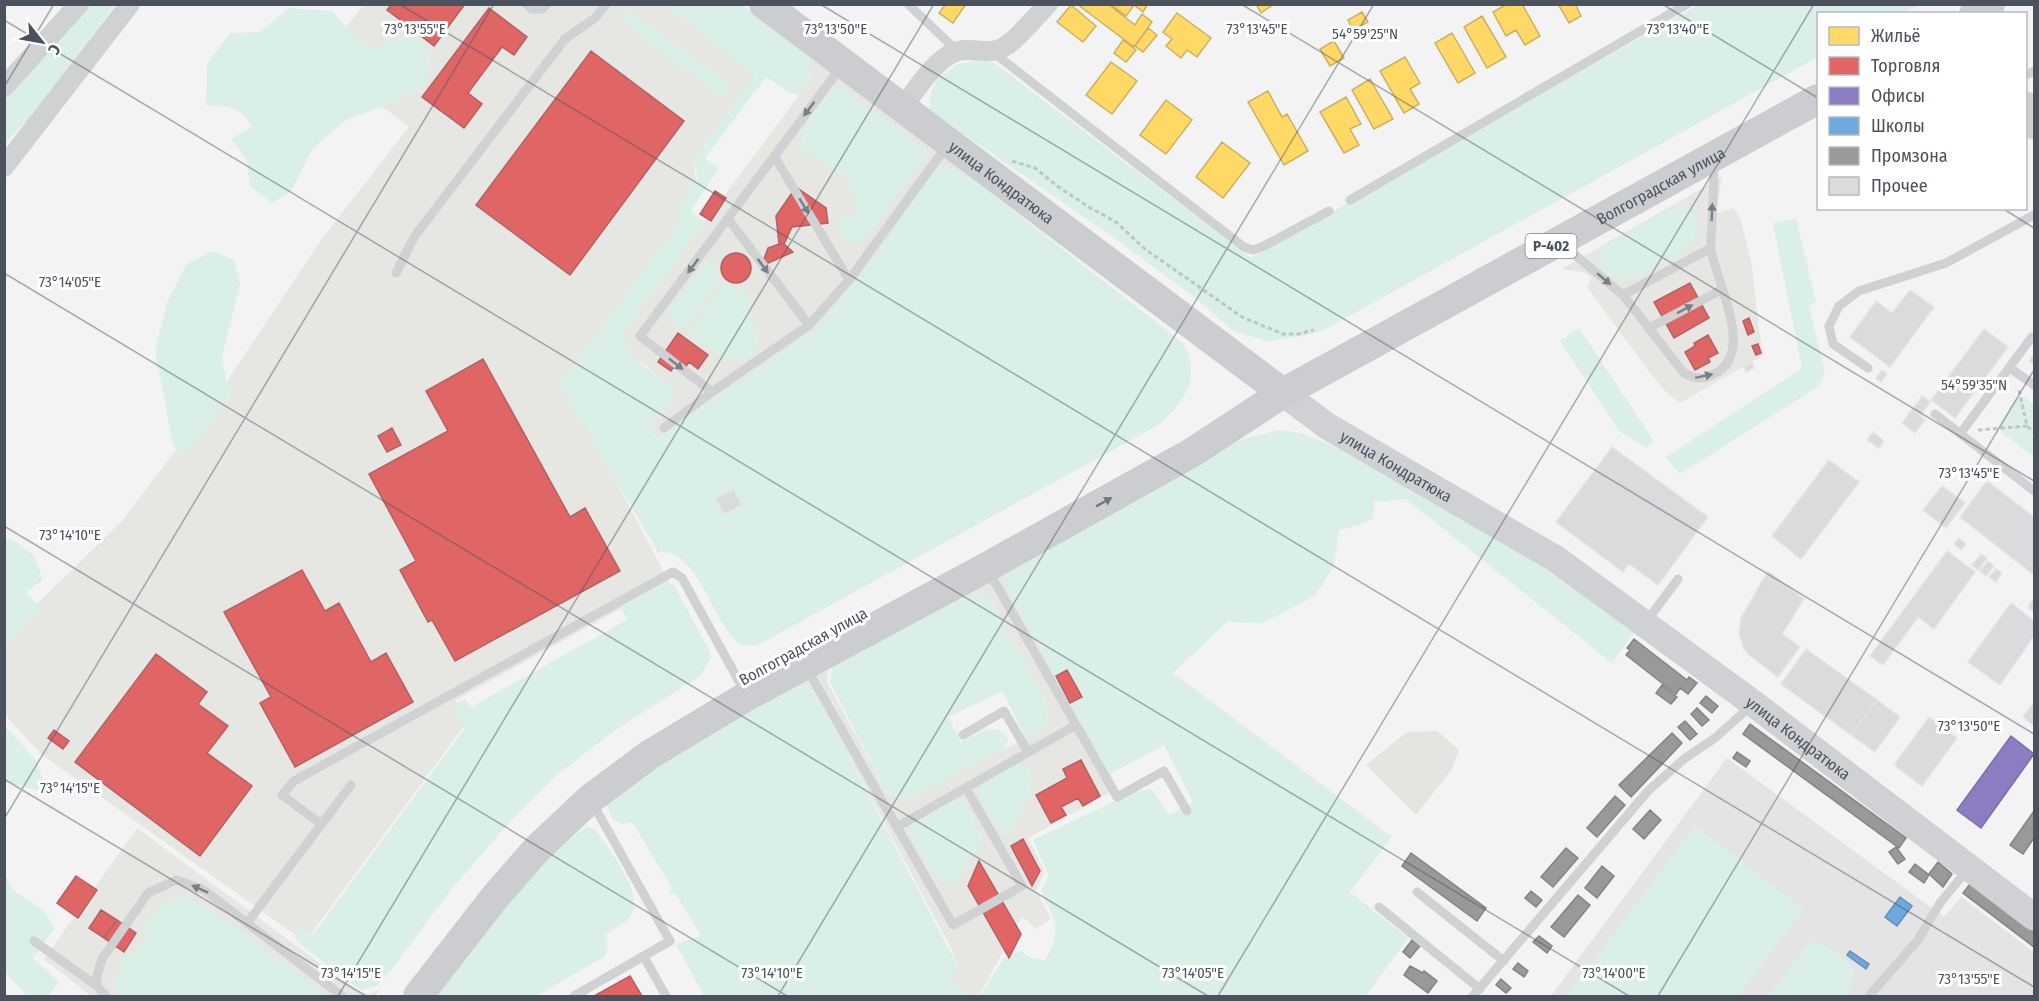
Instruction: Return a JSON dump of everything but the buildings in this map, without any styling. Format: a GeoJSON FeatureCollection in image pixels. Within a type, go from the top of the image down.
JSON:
{"type":"FeatureCollection","features":[{"type":"Feature","properties":{"kind":"main road","name":"улица Кондратюка"},"geometry":{"type":"LineString","coordinates":[[764,4],[1282,393]]}},
{"type":"Feature","properties":{"kind":"main road","name":"Волгоградская улица"},"geometry":{"type":"LineString","coordinates":[[418,996],[502,889],[537,849],[590,799],[743,688],[805,665],[987,567],[1193,452],[1282,393],[1817,100]]}},
{"type":"Feature","properties":{"kind":"main road","name":"Волгоградская улица"},"geometry":{"type":"LineString","coordinates":[[398,996],[482,886],[525,837],[583,782],[641,739],[743,688],[1183,434],[1282,393]]}},
{"type":"Feature","properties":{"kind":"street"},"geometry":{"type":"LineString","coordinates":[[4,87],[79,4]]}},
{"type":"Feature","properties":{"kind":"street"},"geometry":{"type":"LineString","coordinates":[[7,161],[130,4]]}},
{"type":"Feature","properties":{"kind":"street"},"geometry":{"type":"LineString","coordinates":[[903,107],[944,59],[957,51],[993,52],[1006,47],[1048,4]]}},
{"type":"Feature","properties":{"kind":"street"},"geometry":{"type":"LineString","coordinates":[[2027,110],[2034,126]]}},
{"type":"Feature","properties":{"kind":"street","name":"улица Кондратюка"},"geometry":{"type":"LineString","coordinates":[[1282,393],[1327,426],[1556,559],[1754,704],[2034,917]]}},
{"type":"Feature","properties":{"kind":"lane"},"geometry":{"type":"LineString","coordinates":[[526,4],[532,9],[542,9],[547,4]]}},
{"type":"Feature","properties":{"kind":"lane"},"geometry":{"type":"LineString","coordinates":[[396,273],[414,237],[566,39],[596,18],[606,4]]}},
{"type":"Feature","properties":{"kind":"lane"},"geometry":{"type":"LineString","coordinates":[[908,4],[957,51]]}},
{"type":"Feature","properties":{"kind":"lane"},"geometry":{"type":"LineString","coordinates":[[1350,200],[1687,4]]}},
{"type":"Feature","properties":{"kind":"lane"},"geometry":{"type":"LineString","coordinates":[[993,52],[1244,247],[1253,250],[1262,248],[1329,212]]}},
{"type":"Feature","properties":{"kind":"lane"},"geometry":{"type":"LineString","coordinates":[[711,392],[640,336],[844,63]]}},
{"type":"Feature","properties":{"kind":"lane"},"geometry":{"type":"LineString","coordinates":[[664,428],[711,392],[809,326],[849,280],[949,143]]}},
{"type":"Feature","properties":{"kind":"lane"},"geometry":{"type":"LineString","coordinates":[[774,156],[849,280]]}},
{"type":"Feature","properties":{"kind":"lane"},"geometry":{"type":"LineString","coordinates":[[1559,241],[1623,295],[1684,374],[1692,378],[1704,379],[1718,373],[1730,361],[1734,346],[1732,323],[1711,249],[1715,156]]}},
{"type":"Feature","properties":{"kind":"lane"},"geometry":{"type":"LineString","coordinates":[[1868,368],[1833,344],[1829,326],[1839,306],[1859,291],[1946,263],[2034,215]]}},
{"type":"Feature","properties":{"kind":"lane"},"geometry":{"type":"LineString","coordinates":[[728,219],[809,326]]}},
{"type":"Feature","properties":{"kind":"lane"},"geometry":{"type":"LineString","coordinates":[[1623,295],[1711,249]]}},
{"type":"Feature","properties":{"kind":"lane"},"geometry":{"type":"LineString","coordinates":[[1649,328],[1721,290]]}},
{"type":"Feature","properties":{"kind":"lane"},"geometry":{"type":"LineString","coordinates":[[1961,432],[2012,369],[2032,337]]}},
{"type":"Feature","properties":{"kind":"lane"},"geometry":{"type":"LineString","coordinates":[[2012,369],[2034,385]]}},
{"type":"Feature","properties":{"kind":"lane"},"geometry":{"type":"LineString","coordinates":[[1935,414],[2034,491]]}},
{"type":"Feature","properties":{"kind":"lane"},"geometry":{"type":"LineString","coordinates":[[987,567],[1118,797],[1164,771],[1187,811]]}},
{"type":"Feature","properties":{"kind":"lane"},"geometry":{"type":"LineString","coordinates":[[321,824],[282,795],[294,781],[673,572],[682,578],[743,688]]}},
{"type":"Feature","properties":{"kind":"lane"},"geometry":{"type":"LineString","coordinates":[[1645,624],[1678,579]]}},
{"type":"Feature","properties":{"kind":"lane"},"geometry":{"type":"LineString","coordinates":[[805,665],[953,925],[1022,886],[966,788]]}},
{"type":"Feature","properties":{"kind":"lane"},"geometry":{"type":"LineString","coordinates":[[1473,996],[1648,790],[1684,759],[1715,738],[1754,704]]}},
{"type":"Feature","properties":{"kind":"lane"},"geometry":{"type":"LineString","coordinates":[[963,735],[1004,711],[1028,752]]}},
{"type":"Feature","properties":{"kind":"lane"},"geometry":{"type":"LineString","coordinates":[[897,827],[1076,725]]}},
{"type":"Feature","properties":{"kind":"lane"},"geometry":{"type":"LineString","coordinates":[[248,922],[351,785]]}},
{"type":"Feature","properties":{"kind":"lane"},"geometry":{"type":"LineString","coordinates":[[573,996],[670,941],[590,799]]}},
{"type":"Feature","properties":{"kind":"lane"},"geometry":{"type":"LineString","coordinates":[[1869,996],[1918,940],[1940,903],[1969,867]]}},
{"type":"Feature","properties":{"kind":"lane"},"geometry":{"type":"LineString","coordinates":[[97,986],[97,975],[102,959],[148,893],[176,880],[204,890],[342,996]]}},
{"type":"Feature","properties":{"kind":"lane"},"geometry":{"type":"LineString","coordinates":[[1416,892],[1504,961]]}},
{"type":"Feature","properties":{"kind":"lane"},"geometry":{"type":"LineString","coordinates":[[1379,907],[1480,988]]}},
{"type":"Feature","properties":{"kind":"lane"},"geometry":{"type":"LineString","coordinates":[[34,941],[97,986],[106,996]]}},
{"type":"Feature","properties":{"kind":"lane"},"geometry":{"type":"LineString","coordinates":[[644,957],[666,996]]}},
{"type":"Feature","properties":{"kind":"path"},"geometry":{"type":"LineString","coordinates":[[1002,159],[1035,168],[1065,192],[1116,222],[1145,249],[1242,317],[1283,334],[1298,334],[1314,330]]}},
{"type":"Feature","properties":{"kind":"path"},"geometry":{"type":"LineString","coordinates":[[2012,369],[2027,426],[2034,432]]}},
{"type":"Feature","properties":{"kind":"path"},"geometry":{"type":"LineString","coordinates":[[1961,432],[2027,426]]}},
{"type":"Feature","properties":{"kind":"shaded area"},"geometry":{"type":"Polygon","coordinates":[[[363,5],[667,5],[759,76],[693,163],[697,182],[677,206],[680,224],[564,383],[669,582],[456,700],[463,727],[305,942],[41,754],[5,715],[5,635],[121,522],[219,393],[323,237],[409,127],[321,59],[363,5]]]}},
{"type":"Feature","properties":{"kind":"shaded area"},"geometry":{"type":"Polygon","coordinates":[[[808,52],[960,169],[811,332],[657,438],[648,423],[661,416],[673,398],[671,385],[633,356],[624,343],[623,332],[799,95],[811,75],[808,52]]]}},
{"type":"Feature","properties":{"kind":"shaded area"},"geometry":{"type":"Polygon","coordinates":[[[1722,177],[1716,214],[1733,208],[1741,220],[1752,266],[1764,355],[1680,403],[1667,393],[1650,373],[1587,287],[1592,277],[1583,272],[1561,269],[1722,177]]]}},
{"type":"Feature","properties":{"kind":"shaded area"},"geometry":{"type":"Polygon","coordinates":[[[1013,562],[1009,592],[1118,788],[1028,838],[1045,872],[1036,891],[1051,919],[1035,929],[1028,921],[1021,918],[979,996],[971,996],[951,981],[957,966],[952,950],[818,698],[813,691],[792,683],[829,665],[827,682],[887,793],[899,798],[916,795],[1037,732],[1047,723],[1048,707],[991,599],[963,588],[1013,562]]]}},
{"type":"Feature","properties":{"kind":"shaded area"},"geometry":{"type":"Polygon","coordinates":[[[1727,758],[1944,917],[1961,897],[2034,952],[2034,996],[1551,996],[1727,758]]]}},
{"type":"Feature","properties":{"kind":"shaded area"},"geometry":{"type":"Polygon","coordinates":[[[137,828],[359,992],[368,994],[380,990],[375,996],[91,996],[44,959],[137,828]]]}},
{"type":"Feature","properties":{"kind":"green space"},"geometry":{"type":"Polygon","coordinates":[[[664,4],[742,5],[808,52],[811,69],[808,80],[799,95],[790,93],[766,77],[705,158],[719,168],[691,211],[705,222],[623,332],[634,357],[671,385],[673,398],[661,416],[648,423],[656,438],[811,332],[845,295],[933,171],[942,165],[960,169],[1184,344],[1191,367],[1190,378],[1188,388],[1177,406],[1160,424],[758,645],[744,645],[735,640],[694,573],[684,561],[667,552],[658,552],[559,385],[679,222],[677,206],[698,178],[693,159],[755,76],[664,4]]]}},
{"type":"Feature","properties":{"kind":"green space"},"geometry":{"type":"Polygon","coordinates":[[[87,5],[115,5],[34,113],[5,144],[5,97],[87,5]]]}},
{"type":"Feature","properties":{"kind":"green space"},"geometry":{"type":"Polygon","coordinates":[[[1698,5],[1921,5],[1904,12],[1817,12],[1817,58],[1322,331],[1266,341],[1232,330],[1197,299],[1110,235],[929,110],[931,91],[939,78],[958,64],[984,60],[997,65],[1251,258],[1698,5]]]}},
{"type":"Feature","properties":{"kind":"green space"},"geometry":{"type":"Polygon","coordinates":[[[289,8],[332,11],[370,49],[411,34],[430,53],[426,85],[395,102],[348,119],[313,148],[291,191],[272,203],[250,186],[247,161],[231,139],[252,127],[248,120],[234,109],[206,105],[207,64],[230,33],[260,32],[289,8]]]}},
{"type":"Feature","properties":{"kind":"green space"},"geometry":{"type":"Polygon","coordinates":[[[628,9],[726,81],[729,86],[727,91],[723,94],[717,93],[622,22],[620,14],[623,10],[628,9]]]}},
{"type":"Feature","properties":{"kind":"green space"},"geometry":{"type":"Polygon","coordinates":[[[838,88],[846,91],[929,152],[864,240],[852,243],[844,238],[837,218],[856,215],[851,183],[809,152],[803,159],[801,149],[801,139],[808,122],[831,91],[838,88]]]}},
{"type":"Feature","properties":{"kind":"green space"},"geometry":{"type":"Polygon","coordinates":[[[1678,204],[1686,205],[1696,215],[1697,225],[1692,242],[1680,255],[1659,267],[1626,278],[1611,276],[1602,269],[1598,261],[1605,245],[1678,204]]]}},
{"type":"Feature","properties":{"kind":"green space"},"geometry":{"type":"Polygon","coordinates":[[[1796,218],[1816,302],[1809,306],[1825,371],[1819,386],[1680,474],[1666,457],[1802,368],[1773,223],[1796,218]]]}},
{"type":"Feature","properties":{"kind":"green space"},"geometry":{"type":"Polygon","coordinates":[[[213,251],[234,260],[240,284],[222,357],[230,397],[183,457],[173,445],[155,351],[167,302],[187,264],[213,251]]]}},
{"type":"Feature","properties":{"kind":"green space"},"geometry":{"type":"Polygon","coordinates":[[[706,261],[718,267],[714,274],[721,280],[685,330],[672,320],[668,311],[706,261]]]}},
{"type":"Feature","properties":{"kind":"green space"},"geometry":{"type":"Polygon","coordinates":[[[725,282],[739,292],[745,285],[758,337],[754,352],[747,359],[739,361],[718,354],[689,333],[725,282]]]}},
{"type":"Feature","properties":{"kind":"green space"},"geometry":{"type":"Polygon","coordinates":[[[1579,328],[1654,441],[1646,448],[1619,431],[1560,341],[1579,328]]]}},
{"type":"Feature","properties":{"kind":"green space"},"geometry":{"type":"Polygon","coordinates":[[[2024,397],[2034,405],[2034,457],[2001,432],[1999,424],[2016,399],[2024,397]]]}},
{"type":"Feature","properties":{"kind":"green space"},"geometry":{"type":"Polygon","coordinates":[[[1279,430],[1301,433],[1344,451],[1487,530],[1576,589],[1635,632],[1612,663],[1406,499],[1373,502],[1375,505],[1372,519],[1339,530],[1334,566],[1315,596],[1263,623],[1231,622],[1229,620],[1173,673],[1392,837],[1350,892],[1408,938],[1366,996],[980,996],[1004,958],[1022,951],[1029,957],[1045,960],[1051,949],[1056,932],[1055,925],[1041,890],[1049,876],[1033,840],[1134,792],[1152,789],[1169,815],[1193,802],[1164,745],[1110,774],[1009,592],[1006,578],[1013,562],[1243,439],[1279,430]]]}},
{"type":"Feature","properties":{"kind":"green space"},"geometry":{"type":"Polygon","coordinates":[[[5,538],[13,540],[34,555],[43,580],[26,592],[41,609],[5,644],[5,538]]]}},
{"type":"Feature","properties":{"kind":"green space"},"geometry":{"type":"Polygon","coordinates":[[[663,580],[674,585],[709,650],[711,657],[701,675],[614,731],[557,775],[505,827],[450,891],[392,969],[376,986],[360,990],[296,941],[295,932],[304,930],[313,935],[464,729],[451,706],[465,699],[471,707],[627,620],[621,606],[663,580]]]}},
{"type":"Feature","properties":{"kind":"green space"},"geometry":{"type":"Polygon","coordinates":[[[967,589],[990,598],[1048,707],[1047,723],[1037,732],[1025,738],[1003,691],[948,717],[961,742],[984,731],[996,730],[1007,735],[1008,742],[1004,749],[916,796],[900,798],[887,793],[830,682],[833,663],[967,589]]]}},
{"type":"Feature","properties":{"kind":"green space"},"geometry":{"type":"Polygon","coordinates":[[[792,683],[807,686],[818,698],[957,965],[952,981],[971,996],[704,996],[676,944],[701,936],[676,894],[670,894],[671,886],[632,822],[622,824],[613,819],[605,803],[609,794],[792,683]]]}},
{"type":"Feature","properties":{"kind":"green space"},"geometry":{"type":"Polygon","coordinates":[[[4,725],[36,760],[43,780],[38,790],[5,782],[4,725]]]}},
{"type":"Feature","properties":{"kind":"green space"},"geometry":{"type":"Polygon","coordinates":[[[1019,763],[1027,765],[1033,778],[1023,810],[1004,839],[978,795],[981,782],[1019,763]]]}},
{"type":"Feature","properties":{"kind":"green space"},"geometry":{"type":"Polygon","coordinates":[[[954,799],[965,801],[983,838],[958,881],[952,884],[937,881],[910,835],[911,823],[954,799]]]}},
{"type":"Feature","properties":{"kind":"green space"},"geometry":{"type":"Polygon","coordinates":[[[587,826],[596,830],[616,859],[633,894],[634,905],[629,918],[605,935],[608,948],[604,957],[536,996],[432,996],[538,865],[587,826]]]}},
{"type":"Feature","properties":{"kind":"green space"},"geometry":{"type":"Polygon","coordinates":[[[1695,826],[1804,909],[1738,996],[1566,996],[1695,826]]]}},
{"type":"Feature","properties":{"kind":"green space"},"geometry":{"type":"Polygon","coordinates":[[[4,872],[13,890],[43,910],[55,928],[33,958],[59,982],[48,996],[27,996],[5,972],[4,872]]]}},
{"type":"Feature","properties":{"kind":"green space"},"geometry":{"type":"Polygon","coordinates":[[[185,897],[207,907],[327,996],[118,996],[116,977],[119,966],[129,949],[135,953],[149,932],[143,928],[164,903],[185,897]]]}},
{"type":"Feature","properties":{"kind":"green space"},"geometry":{"type":"Polygon","coordinates":[[[1813,943],[1823,943],[1852,967],[1854,979],[1844,996],[1768,996],[1804,949],[1813,943]]]}},
{"type":"Feature","properties":{"kind":"sand"},"geometry":{"type":"Polygon","coordinates":[[[1437,731],[1459,750],[1452,769],[1416,815],[1366,765],[1407,732],[1437,731]]]}}]}
